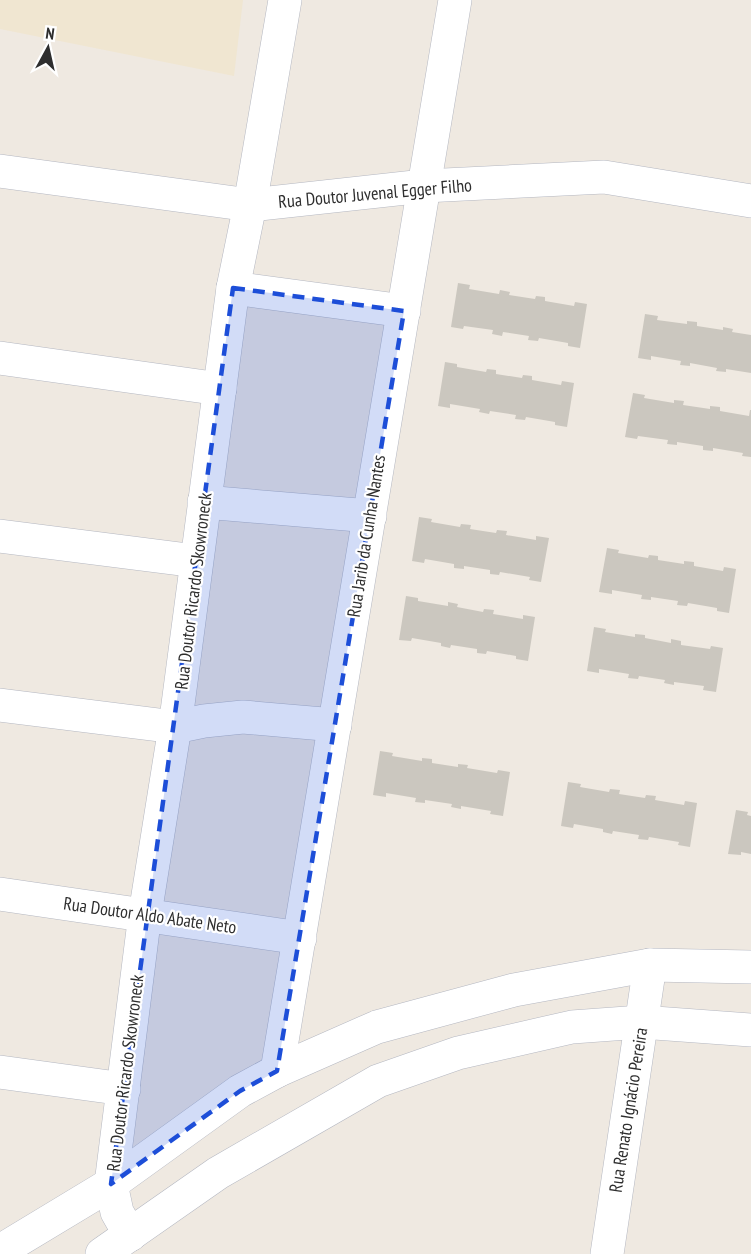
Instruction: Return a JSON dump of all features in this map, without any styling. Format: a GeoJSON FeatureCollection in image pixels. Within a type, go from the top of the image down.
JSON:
{"type":"FeatureCollection","features":[{"type":"Feature","properties":{"kind":"street","name":"Rua Doutor Ricardo Skowroneck"},"geometry":{"type":"LineString","coordinates":[[111,1184],[145,914],[175,727],[233,288],[250,205],[285,0]]}},
{"type":"Feature","properties":{"kind":"street","name":"Rua Jarib da Cunha Nantes"},"geometry":{"type":"LineString","coordinates":[[278,1071],[456,0]]}},
{"type":"Feature","properties":{"kind":"street","name":"Rua Doutor Juvenal Egger Filho"},"geometry":{"type":"LineString","coordinates":[[0,171],[250,205],[424,186],[604,177],[751,201]]}},
{"type":"Feature","properties":{"kind":"street"},"geometry":{"type":"LineString","coordinates":[[233,288],[404,312]]}},
{"type":"Feature","properties":{"kind":"street"},"geometry":{"type":"LineString","coordinates":[[0,358],[220,389]]}},
{"type":"Feature","properties":{"kind":"street"},"geometry":{"type":"LineString","coordinates":[[204,502],[370,516]]}},
{"type":"Feature","properties":{"kind":"street"},"geometry":{"type":"LineString","coordinates":[[0,536],[196,561]]}},
{"type":"Feature","properties":{"kind":"street"},"geometry":{"type":"LineString","coordinates":[[0,705],[175,727],[243,717],[335,725]]}},
{"type":"Feature","properties":{"kind":"street","name":"Rua Doutor Aldo Abate Neto"},"geometry":{"type":"LineString","coordinates":[[0,894],[300,938]]}},
{"type":"Feature","properties":{"kind":"street"},"geometry":{"type":"LineString","coordinates":[[0,1251],[111,1184],[240,1091],[278,1071],[377,1027],[514,990],[650,965],[751,967]]}},
{"type":"Feature","properties":{"kind":"street","name":"Rua Renato Ignácio Pereira"},"geometry":{"type":"LineString","coordinates":[[607,1254],[650,965]]}},
{"type":"Feature","properties":{"kind":"street"},"geometry":{"type":"LineString","coordinates":[[102,1254],[218,1173],[378,1081],[458,1053],[572,1028],[641,1022],[751,1030]]}},
{"type":"Feature","properties":{"kind":"street"},"geometry":{"type":"LineString","coordinates":[[0,1072],[124,1089]]}},
{"type":"Feature","properties":{"kind":"street"},"geometry":{"type":"LineString","coordinates":[[111,1184],[117,1212],[130,1234]]}},
{"type":"Feature","properties":{"kind":"highlighted area"},"geometry":{"type":"Polygon","coordinates":[[[233,288],[404,311],[277,1071],[240,1091],[111,1184],[233,288]]]}},
{"type":"Feature","properties":{"kind":"shaded area"},"geometry":{"type":"Polygon","coordinates":[[[0,0],[243,0],[234,76],[0,29],[0,0]]]}},
{"type":"Feature","properties":{"kind":"building"},"geometry":{"type":"Polygon","coordinates":[[[458,283],[470,285],[469,289],[499,294],[500,290],[510,292],[509,295],[535,299],[536,296],[545,297],[545,301],[574,306],[575,302],[587,304],[580,348],[568,346],[568,343],[539,338],[538,341],[528,340],[529,336],[503,332],[502,336],[492,334],[493,330],[464,326],[463,329],[451,327],[458,283]]]}},
{"type":"Feature","properties":{"kind":"building"},"geometry":{"type":"Polygon","coordinates":[[[645,314],[658,316],[657,320],[687,324],[687,321],[697,322],[697,326],[723,330],[723,327],[733,329],[732,332],[751,335],[751,373],[726,369],[726,372],[716,371],[717,368],[690,363],[690,366],[680,365],[681,361],[651,356],[651,360],[638,358],[645,314]]]}},
{"type":"Feature","properties":{"kind":"building"},"geometry":{"type":"Polygon","coordinates":[[[445,362],[457,364],[457,367],[486,372],[487,369],[496,370],[496,374],[522,378],[523,375],[532,376],[532,380],[561,385],[562,381],[574,383],[567,427],[555,425],[555,422],[526,417],[525,420],[515,419],[516,415],[490,411],[489,414],[479,412],[480,409],[450,404],[450,408],[438,406],[445,362]]]}},
{"type":"Feature","properties":{"kind":"building"},"geometry":{"type":"Polygon","coordinates":[[[633,393],[645,395],[644,398],[674,403],[674,400],[684,401],[683,405],[710,409],[710,406],[720,407],[720,411],[749,416],[751,410],[751,457],[742,456],[743,453],[713,448],[713,451],[703,450],[703,446],[677,442],[677,445],[667,444],[668,440],[638,436],[637,439],[625,437],[633,393]]]}},
{"type":"Feature","properties":{"kind":"building"},"geometry":{"type":"Polygon","coordinates":[[[419,517],[432,519],[431,522],[460,527],[461,524],[471,525],[470,529],[496,533],[497,530],[507,531],[506,535],[536,540],[536,536],[549,538],[541,582],[529,580],[530,577],[500,572],[499,575],[490,574],[490,570],[464,566],[464,569],[454,568],[454,564],[425,559],[424,563],[412,561],[419,517]]]}},
{"type":"Feature","properties":{"kind":"building"},"geometry":{"type":"Polygon","coordinates":[[[607,548],[619,550],[618,553],[648,558],[649,555],[658,556],[658,560],[684,564],[684,561],[694,562],[694,566],[723,571],[724,567],[736,569],[729,613],[717,611],[717,608],[688,603],[687,606],[677,605],[678,601],[651,597],[651,600],[641,599],[642,595],[612,590],[612,594],[599,592],[607,548]]]}},
{"type":"Feature","properties":{"kind":"building"},"geometry":{"type":"Polygon","coordinates":[[[406,596],[418,598],[418,601],[448,606],[448,602],[458,604],[457,607],[483,612],[484,609],[494,610],[493,614],[523,619],[523,615],[535,617],[528,661],[516,659],[516,656],[487,651],[486,654],[477,653],[477,649],[451,645],[450,648],[441,646],[441,643],[412,638],[411,641],[399,640],[406,596]]]}},
{"type":"Feature","properties":{"kind":"building"},"geometry":{"type":"Polygon","coordinates":[[[594,627],[606,629],[605,632],[635,637],[635,634],[645,635],[645,638],[671,643],[671,639],[681,641],[681,645],[710,649],[711,646],[723,648],[716,692],[703,690],[704,686],[674,682],[674,685],[664,683],[665,680],[639,676],[638,679],[628,678],[629,674],[599,669],[599,673],[587,671],[594,627]]]}},
{"type":"Feature","properties":{"kind":"building"},"geometry":{"type":"Polygon","coordinates":[[[380,751],[393,753],[392,756],[422,761],[422,758],[432,759],[432,763],[458,767],[458,764],[468,765],[467,768],[497,773],[498,770],[510,772],[503,816],[490,814],[491,811],[461,806],[461,809],[451,807],[452,804],[425,800],[425,803],[415,802],[416,798],[386,793],[386,797],[373,795],[380,751]]]}},
{"type":"Feature","properties":{"kind":"building"},"geometry":{"type":"Polygon","coordinates":[[[568,782],[581,784],[580,787],[609,792],[610,789],[620,790],[619,794],[645,798],[646,795],[656,796],[655,800],[684,805],[685,801],[697,803],[690,847],[678,845],[679,842],[649,837],[648,840],[638,839],[639,835],[613,831],[612,834],[603,832],[603,829],[574,824],[573,828],[561,826],[568,782]]]}},
{"type":"Feature","properties":{"kind":"building"},"geometry":{"type":"Polygon","coordinates":[[[736,810],[748,812],[747,815],[751,816],[751,854],[741,852],[741,855],[728,854],[736,810]]]}}]}
